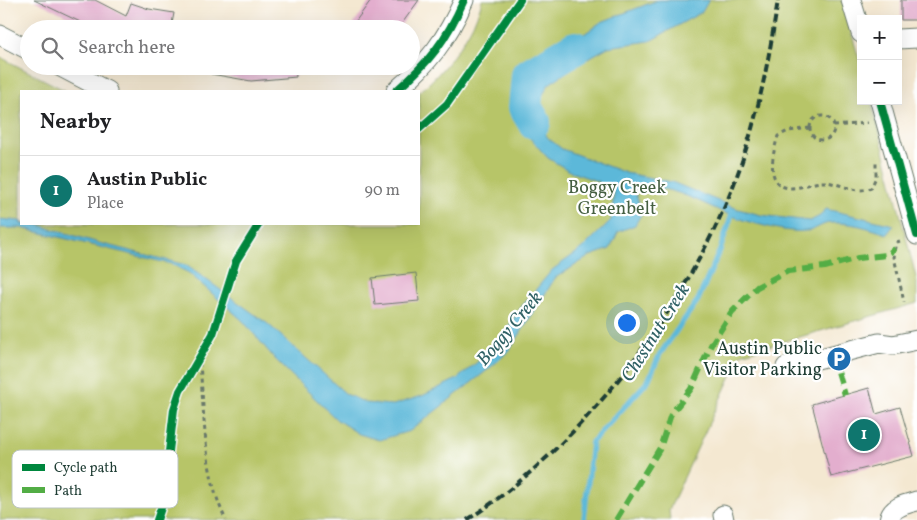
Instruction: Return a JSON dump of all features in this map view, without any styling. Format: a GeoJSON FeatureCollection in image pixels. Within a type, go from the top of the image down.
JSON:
{"type":"FeatureCollection","features":[{"type":"Feature","properties":{"kind":"street"},"geometry":{"type":"LineString","coordinates":[[420,70],[426,65],[454,24],[464,0]]}},
{"type":"Feature","properties":{"kind":"street"},"geometry":{"type":"LineString","coordinates":[[852,0],[857,18]]}},
{"type":"Feature","properties":{"kind":"street"},"geometry":{"type":"LineString","coordinates":[[0,36],[20,46]]}},
{"type":"Feature","properties":{"kind":"street"},"geometry":{"type":"LineString","coordinates":[[902,39],[917,38]]}},
{"type":"Feature","properties":{"kind":"street"},"geometry":{"type":"LineString","coordinates":[[77,75],[105,90]]}},
{"type":"Feature","properties":{"kind":"street"},"geometry":{"type":"LineString","coordinates":[[397,90],[414,75]]}},
{"type":"Feature","properties":{"kind":"street"},"geometry":{"type":"LineString","coordinates":[[881,105],[912,202],[910,237]]}},
{"type":"Feature","properties":{"kind":"street"},"geometry":{"type":"LineString","coordinates":[[786,367],[879,342],[893,345],[917,340]]}},
{"type":"Feature","properties":{"kind":"street"},"geometry":{"type":"LineString","coordinates":[[888,520],[890,514],[902,505],[917,501]]}},
{"type":"Feature","properties":{"kind":"path"},"geometry":{"type":"LineString","coordinates":[[820,116],[830,119],[834,126],[833,133],[824,139],[813,135],[810,128],[813,120],[820,116]]}},
{"type":"Feature","properties":{"kind":"path"},"geometry":{"type":"LineString","coordinates":[[834,126],[885,121]]}},
{"type":"Feature","properties":{"kind":"path"},"geometry":{"type":"LineString","coordinates":[[866,123],[868,132]]}},
{"type":"Feature","properties":{"kind":"path"},"geometry":{"type":"LineString","coordinates":[[810,128],[788,131],[778,136],[772,161],[772,171],[779,183],[790,188],[825,182],[861,192],[871,188],[876,177],[876,159]]}},
{"type":"Feature","properties":{"kind":"path"},"geometry":{"type":"LineString","coordinates":[[904,302],[894,257],[897,242],[910,237]]}},
{"type":"Feature","properties":{"kind":"path"},"geometry":{"type":"LineString","coordinates":[[192,370],[201,353]]}},
{"type":"Feature","properties":{"kind":"path"},"geometry":{"type":"LineString","coordinates":[[201,353],[210,478],[218,504],[226,520]]}},
{"type":"Feature","properties":{"kind":"green space","name":"Boggy Creek Greenbelt"},"geometry":{"type":"Polygon","coordinates":[[[482,0],[842,0],[857,52],[857,105],[872,105],[917,281],[917,303],[741,354],[669,510],[670,520],[0,520],[0,57],[20,67],[20,75],[35,75],[64,90],[20,90],[20,225],[420,225],[420,91],[429,84],[448,62],[473,25],[482,0]]]}},
{"type":"Feature","properties":{"kind":"water"},"geometry":{"type":"Polygon","coordinates":[[[658,0],[709,0],[702,12],[650,41],[608,47],[549,84],[533,112],[548,138],[562,149],[626,173],[672,182],[738,209],[761,215],[810,221],[820,216],[826,209],[894,225],[887,234],[845,223],[828,223],[809,231],[793,231],[739,219],[695,199],[665,189],[634,189],[642,213],[635,225],[618,232],[610,249],[590,256],[555,278],[510,350],[410,431],[379,440],[359,434],[337,420],[275,359],[243,321],[189,273],[171,264],[21,228],[0,228],[0,219],[20,221],[20,225],[39,225],[99,243],[186,265],[268,324],[346,394],[366,403],[393,405],[422,396],[457,379],[494,348],[522,306],[552,270],[583,248],[611,220],[614,193],[597,181],[571,172],[548,158],[528,136],[516,102],[521,83],[557,53],[601,22],[658,0]]]}},
{"type":"Feature","properties":{"kind":"building"},"geometry":{"type":"Polygon","coordinates":[[[34,0],[95,0],[126,16],[131,3],[149,9],[174,13],[173,20],[76,20],[34,0]]]}},
{"type":"Feature","properties":{"kind":"building"},"geometry":{"type":"Polygon","coordinates":[[[371,0],[419,0],[405,20],[357,20],[371,0]]]}},
{"type":"Feature","properties":{"kind":"building"},"geometry":{"type":"Polygon","coordinates":[[[901,0],[917,0],[917,20],[902,20],[901,0]]]}},
{"type":"Feature","properties":{"kind":"building"},"geometry":{"type":"Polygon","coordinates":[[[217,75],[296,75],[296,77],[251,81],[217,75]]]}},
{"type":"Feature","properties":{"kind":"building"},"geometry":{"type":"Polygon","coordinates":[[[416,273],[419,301],[375,305],[372,278],[416,273]]]}},
{"type":"Feature","properties":{"kind":"building"},"geometry":{"type":"Polygon","coordinates":[[[869,388],[876,414],[900,407],[914,456],[831,477],[812,404],[869,388]]]}},
{"type":"Feature","properties":{"kind":"waterway","name":"Boggy Creek"},"geometry":{"type":"LineString","coordinates":[[534,122],[525,107],[528,75],[575,48]]}},
{"type":"Feature","properties":{"kind":"waterway","name":"Chestnut Creek"},"geometry":{"type":"LineString","coordinates":[[584,520],[592,442],[648,381],[660,354],[698,300],[720,250],[733,211]]}},
{"type":"Feature","properties":{"kind":"railway"},"geometry":{"type":"LineString","coordinates":[[467,520],[508,491],[548,456],[586,418],[654,332],[683,286],[709,240],[730,194],[747,147],[760,98],[778,0]]}},
{"type":"Feature","properties":{"kind":"marked path"},"geometry":{"type":"LineString","coordinates":[[616,520],[660,448],[671,414],[691,389],[711,345],[732,312],[757,287],[788,271],[825,267],[858,258],[886,255],[895,249]]}},
{"type":"Feature","properties":{"kind":"marked path"},"geometry":{"type":"LineString","coordinates":[[833,355],[845,395]]}},
{"type":"Feature","properties":{"kind":"cycle path"},"geometry":{"type":"LineString","coordinates":[[420,68],[436,50],[464,0]]}},
{"type":"Feature","properties":{"kind":"cycle path"},"geometry":{"type":"LineString","coordinates":[[420,128],[447,104],[520,0]]}},
{"type":"Feature","properties":{"kind":"cycle path"},"geometry":{"type":"LineString","coordinates":[[397,90],[413,75]]}},
{"type":"Feature","properties":{"kind":"cycle path"},"geometry":{"type":"LineString","coordinates":[[881,105],[917,235]]}},
{"type":"Feature","properties":{"kind":"cycle path"},"geometry":{"type":"LineString","coordinates":[[169,450],[174,409],[180,391],[213,334],[236,261],[258,225]]}},
{"type":"Feature","properties":{"kind":"cycle path"},"geometry":{"type":"LineString","coordinates":[[157,520],[161,508]]}},
{"type":"Feature","properties":{"kind":"place","name":"Austin Public Visitor Parking"},"geometry":{"type":"Point","coordinates":[839,359]}},
{"type":"Feature","properties":{"kind":"place","name":"Austin Public"},"geometry":{"type":"Point","coordinates":[864,435]}}]}
